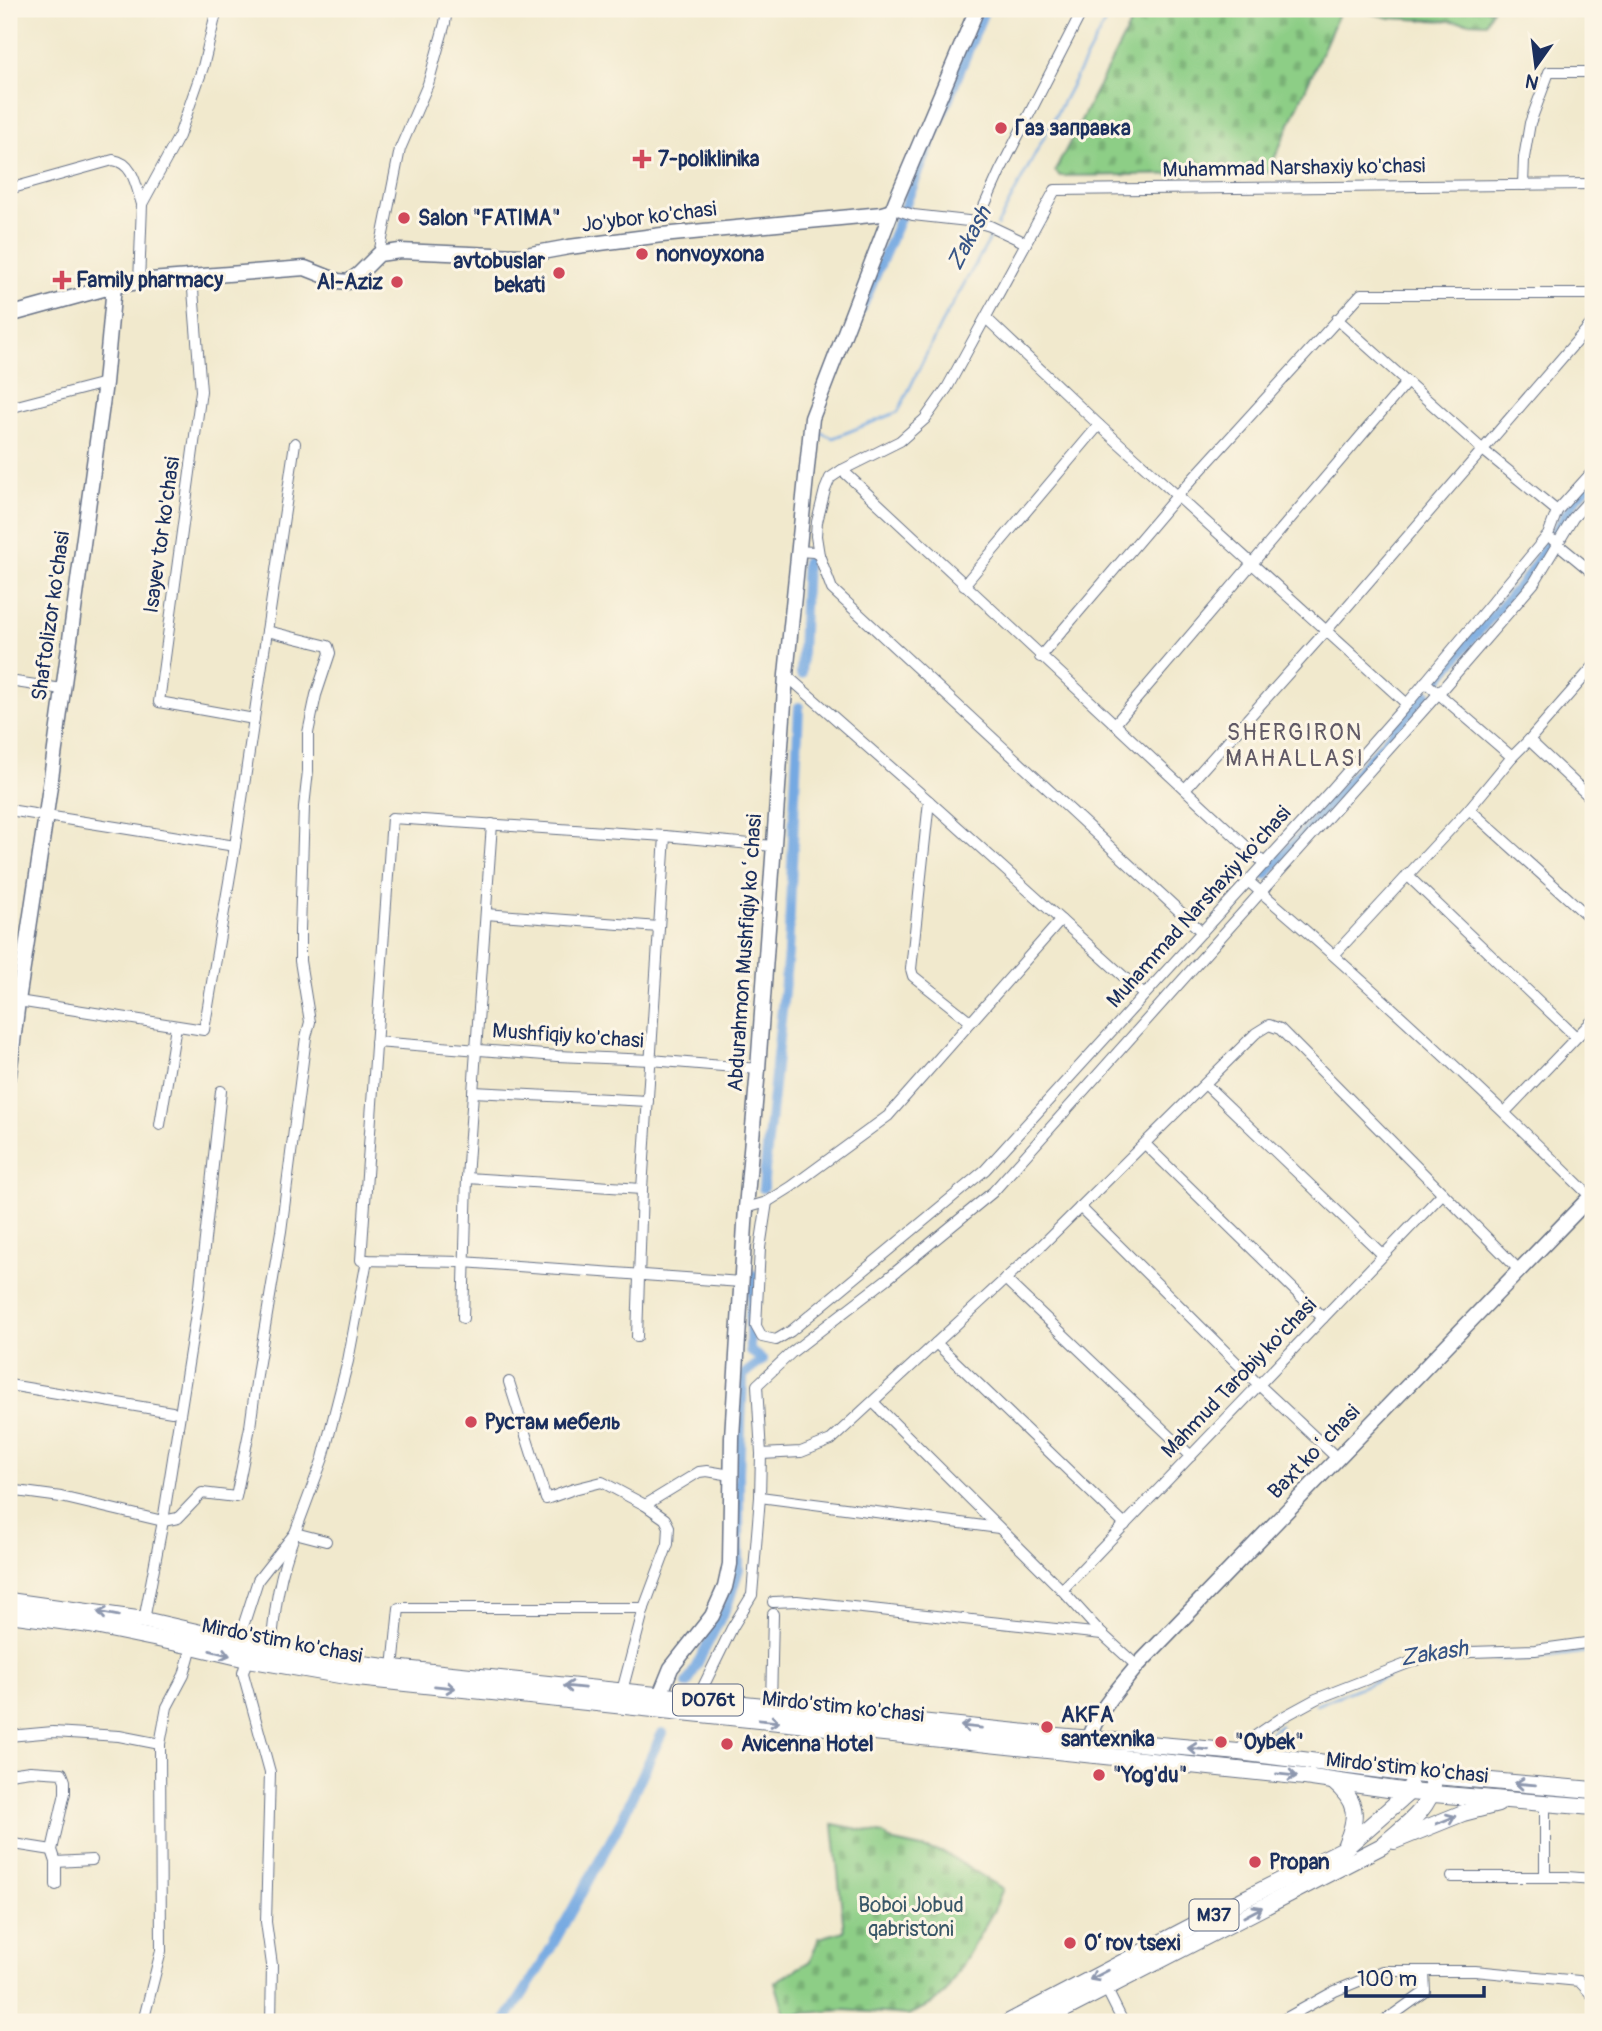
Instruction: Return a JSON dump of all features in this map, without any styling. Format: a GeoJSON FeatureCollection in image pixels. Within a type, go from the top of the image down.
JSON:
{"type":"FeatureCollection","features":[{"type":"Feature","properties":{"kind":"main road","name":"Mirdo'stim ko'chasi"},"geometry":{"type":"LineString","coordinates":[[9,1601],[144,1620],[357,1678],[1086,1746],[1239,1752],[1412,1774],[1593,1790]]}},
{"type":"Feature","properties":{"kind":"main road","name":"Mirdo'stim ko'chasi"},"geometry":{"type":"LineString","coordinates":[[9,1614],[64,1621],[192,1646],[271,1650],[393,1668],[771,1706],[1086,1746],[1409,1792],[1593,1807]]}},
{"type":"Feature","properties":{"kind":"main road"},"geometry":{"type":"LineString","coordinates":[[1409,1792],[1412,1774]]}},
{"type":"Feature","properties":{"kind":"main road"},"geometry":{"type":"LineString","coordinates":[[1432,1793],[1434,1776]]}},
{"type":"Feature","properties":{"kind":"main road"},"geometry":{"type":"LineString","coordinates":[[1334,1782],[1346,1794],[1356,1812],[1353,1829],[1344,1849]]}},
{"type":"Feature","properties":{"kind":"main road","name":"M37"},"geometry":{"type":"LineString","coordinates":[[1009,2022],[1344,1849],[1409,1792]]}},
{"type":"Feature","properties":{"kind":"main road","name":"M37"},"geometry":{"type":"LineString","coordinates":[[1382,1846],[1423,1809],[1432,1793]]}},
{"type":"Feature","properties":{"kind":"main road","name":"M37"},"geometry":{"type":"LineString","coordinates":[[1040,2022],[1382,1846],[1463,1813],[1511,1800]]}},
{"type":"Feature","properties":{"kind":"street"},"geometry":{"type":"LineString","coordinates":[[142,204],[179,136],[203,67],[217,9]]}},
{"type":"Feature","properties":{"kind":"street"},"geometry":{"type":"LineString","coordinates":[[9,315],[114,286],[139,282],[305,268],[338,281],[348,282],[379,254],[400,149],[428,84],[447,9]]}},
{"type":"Feature","properties":{"kind":"street","name":"Abdurahmon Mushfiqiy koʻchasi"},"geometry":{"type":"LineString","coordinates":[[660,1695],[671,1668],[712,1615],[725,1587],[730,1564],[731,1475],[746,1208],[786,675],[812,418],[976,9]]}},
{"type":"Feature","properties":{"kind":"street"},"geometry":{"type":"LineString","coordinates":[[977,222],[1083,9]]}},
{"type":"Feature","properties":{"kind":"street"},"geometry":{"type":"LineString","coordinates":[[1522,184],[1530,123],[1549,72],[1593,72]]}},
{"type":"Feature","properties":{"kind":"street"},"geometry":{"type":"LineString","coordinates":[[9,189],[113,160],[127,165],[142,204],[139,282]]}},
{"type":"Feature","properties":{"kind":"street","name":"Muhammad Narshaxiy ko'chasi"},"geometry":{"type":"LineString","coordinates":[[1021,241],[1055,190],[1593,184]]}},
{"type":"Feature","properties":{"kind":"street"},"geometry":{"type":"LineString","coordinates":[[895,210],[914,215],[977,222],[1021,241],[986,317],[947,388],[925,419],[900,441],[830,478],[823,497],[816,536],[819,555],[832,589],[1202,932]]}},
{"type":"Feature","properties":{"kind":"street","name":"Jo'ybor ko'chasi"},"geometry":{"type":"LineString","coordinates":[[379,254],[400,251],[520,256],[649,237],[882,214],[895,210]]}},
{"type":"Feature","properties":{"kind":"street","name":"Isayev tor ko'chasi"},"geometry":{"type":"LineString","coordinates":[[192,277],[201,391],[159,702],[254,719]]}},
{"type":"Feature","properties":{"kind":"street","name":"Shaftolizor ko'chasi"},"geometry":{"type":"LineString","coordinates":[[9,1075],[10,1051],[46,815],[105,383],[114,286]]}},
{"type":"Feature","properties":{"kind":"street"},"geometry":{"type":"LineString","coordinates":[[1041,657],[1177,496],[1361,293],[1593,294]]}},
{"type":"Feature","properties":{"kind":"street"},"geometry":{"type":"LineString","coordinates":[[986,317],[1099,425],[1407,704]]}},
{"type":"Feature","properties":{"kind":"street"},"geometry":{"type":"LineString","coordinates":[[1337,318],[1483,450],[1557,511]]}},
{"type":"Feature","properties":{"kind":"street"},"geometry":{"type":"LineString","coordinates":[[1185,789],[1326,631],[1593,322]]}},
{"type":"Feature","properties":{"kind":"street"},"geometry":{"type":"LineString","coordinates":[[1115,724],[1407,382]]}},
{"type":"Feature","properties":{"kind":"street"},"geometry":{"type":"LineString","coordinates":[[9,408],[105,383]]}},
{"type":"Feature","properties":{"kind":"street"},"geometry":{"type":"LineString","coordinates":[[964,585],[1099,425]]}},
{"type":"Feature","properties":{"kind":"street"},"geometry":{"type":"LineString","coordinates":[[18,1001],[204,1030],[235,846],[295,443]]}},
{"type":"Feature","properties":{"kind":"street"},"geometry":{"type":"LineString","coordinates":[[842,470],[1265,864]]}},
{"type":"Feature","properties":{"kind":"street","name":"Muhammad Narshaxiy ko'chasi"},"geometry":{"type":"LineString","coordinates":[[767,1202],[760,1248],[757,1326],[762,1337],[776,1340],[791,1331],[985,1170],[1249,882],[1407,704],[1548,535],[1557,511],[1593,471]]}},
{"type":"Feature","properties":{"kind":"street"},"geometry":{"type":"LineString","coordinates":[[701,1699],[704,1685],[732,1628],[752,1595],[760,1497],[761,1454],[757,1385],[792,1353],[993,1192],[1534,583],[1573,518],[1593,496]]}},
{"type":"Feature","properties":{"kind":"street"},"geometry":{"type":"LineString","coordinates":[[1548,535],[1593,573]]}},
{"type":"Feature","properties":{"kind":"street"},"geometry":{"type":"LineString","coordinates":[[797,551],[819,555]]}},
{"type":"Feature","properties":{"kind":"street"},"geometry":{"type":"LineString","coordinates":[[9,1490],[61,1497],[163,1521],[178,1518],[202,1493],[236,1497],[250,1427],[281,1231],[310,1022],[300,961],[303,807],[309,771],[308,733],[316,695],[330,653],[328,646],[320,643],[267,631]]}},
{"type":"Feature","properties":{"kind":"street"},"geometry":{"type":"LineString","coordinates":[[786,675],[1144,995]]}},
{"type":"Feature","properties":{"kind":"street"},"geometry":{"type":"LineString","coordinates":[[1334,955],[1469,809],[1512,757],[1591,675]]}},
{"type":"Feature","properties":{"kind":"street"},"geometry":{"type":"LineString","coordinates":[[9,681],[62,689]]}},
{"type":"Feature","properties":{"kind":"street"},"geometry":{"type":"LineString","coordinates":[[1424,682],[1512,757]]}},
{"type":"Feature","properties":{"kind":"street"},"geometry":{"type":"LineString","coordinates":[[1529,740],[1593,800]]}},
{"type":"Feature","properties":{"kind":"street"},"geometry":{"type":"LineString","coordinates":[[929,801],[911,969],[914,976],[971,1022]]}},
{"type":"Feature","properties":{"kind":"street"},"geometry":{"type":"LineString","coordinates":[[1469,809],[1591,919]]}},
{"type":"Feature","properties":{"kind":"street"},"geometry":{"type":"LineString","coordinates":[[9,810],[235,846]]}},
{"type":"Feature","properties":{"kind":"street"},"geometry":{"type":"LineString","coordinates":[[741,1282],[463,1262],[361,1260],[392,818],[773,846]]}},
{"type":"Feature","properties":{"kind":"street"},"geometry":{"type":"LineString","coordinates":[[463,1318],[467,1178],[492,824]]}},
{"type":"Feature","properties":{"kind":"street"},"geometry":{"type":"LineString","coordinates":[[637,1337],[642,1189],[665,836]]}},
{"type":"Feature","properties":{"kind":"street"},"geometry":{"type":"LineString","coordinates":[[1407,875],[1576,1037]]}},
{"type":"Feature","properties":{"kind":"street"},"geometry":{"type":"LineString","coordinates":[[1249,882],[1334,955],[1592,1195]]}},
{"type":"Feature","properties":{"kind":"street"},"geometry":{"type":"LineString","coordinates":[[486,914],[659,927]]}},
{"type":"Feature","properties":{"kind":"street"},"geometry":{"type":"LineString","coordinates":[[746,1208],[767,1202],[791,1187],[887,1116],[1061,920]]}},
{"type":"Feature","properties":{"kind":"street"},"geometry":{"type":"LineString","coordinates":[[1505,1112],[1593,1020]]}},
{"type":"Feature","properties":{"kind":"street"},"geometry":{"type":"LineString","coordinates":[[761,1454],[801,1452],[831,1440],[1005,1279],[1262,1027],[1269,1025],[1280,1029],[1519,1270]]}},
{"type":"Feature","properties":{"kind":"street"},"geometry":{"type":"LineString","coordinates":[[160,1125],[176,1026]]}},
{"type":"Feature","properties":{"kind":"street","name":"Mushfiqiy ko'chasi"},"geometry":{"type":"LineString","coordinates":[[376,1042],[758,1069]]}},
{"type":"Feature","properties":{"kind":"street"},"geometry":{"type":"LineString","coordinates":[[1205,1084],[1383,1255]]}},
{"type":"Feature","properties":{"kind":"street"},"geometry":{"type":"LineString","coordinates":[[144,1620],[163,1521],[200,1284],[221,1091]]}},
{"type":"Feature","properties":{"kind":"street"},"geometry":{"type":"LineString","coordinates":[[473,1092],[648,1101]]}},
{"type":"Feature","properties":{"kind":"street"},"geometry":{"type":"LineString","coordinates":[[1145,1144],[1323,1318]]}},
{"type":"Feature","properties":{"kind":"street"},"geometry":{"type":"LineString","coordinates":[[467,1178],[642,1189]]}},
{"type":"Feature","properties":{"kind":"street","name":"Mahmud Tarobiy ko'chasi"},"geometry":{"type":"LineString","coordinates":[[1062,1590],[1443,1193]]}},
{"type":"Feature","properties":{"kind":"street","name":"Baxt koʻchasi"},"geometry":{"type":"LineString","coordinates":[[1086,1746],[1095,1723],[1137,1666],[1592,1195]]}},
{"type":"Feature","properties":{"kind":"street"},"geometry":{"type":"LineString","coordinates":[[1080,1207],[1259,1385],[1337,1458]]}},
{"type":"Feature","properties":{"kind":"street"},"geometry":{"type":"LineString","coordinates":[[271,1650],[282,1568],[323,1458],[348,1361],[368,1260]]}},
{"type":"Feature","properties":{"kind":"street"},"geometry":{"type":"LineString","coordinates":[[1005,1279],[1191,1456]]}},
{"type":"Feature","properties":{"kind":"street"},"geometry":{"type":"LineString","coordinates":[[936,1343],[1125,1525]]}},
{"type":"Feature","properties":{"kind":"street"},"geometry":{"type":"LineString","coordinates":[[509,1382],[546,1499],[602,1482],[645,1506],[665,1520],[668,1527],[667,1544],[644,1608],[622,1691]]}},
{"type":"Feature","properties":{"kind":"street"},"geometry":{"type":"LineString","coordinates":[[9,1385],[172,1412]]}},
{"type":"Feature","properties":{"kind":"street"},"geometry":{"type":"LineString","coordinates":[[873,1402],[1062,1590],[1102,1634],[1137,1666]]}},
{"type":"Feature","properties":{"kind":"street"},"geometry":{"type":"LineString","coordinates":[[645,1506],[699,1472],[731,1475]]}},
{"type":"Feature","properties":{"kind":"street"},"geometry":{"type":"LineString","coordinates":[[760,1497],[1000,1528]]}},
{"type":"Feature","properties":{"kind":"street"},"geometry":{"type":"LineString","coordinates":[[295,1533],[326,1541]]}},
{"type":"Feature","properties":{"kind":"street"},"geometry":{"type":"LineString","coordinates":[[271,2022],[271,1965],[266,1922],[270,1772],[243,1673],[258,1580],[295,1533]]}},
{"type":"Feature","properties":{"kind":"street"},"geometry":{"type":"LineString","coordinates":[[773,1602],[797,1601],[1102,1634]]}},
{"type":"Feature","properties":{"kind":"street"},"geometry":{"type":"LineString","coordinates":[[393,1668],[399,1608],[644,1608]]}},
{"type":"Feature","properties":{"kind":"street"},"geometry":{"type":"LineString","coordinates":[[771,1706],[773,1614]]}},
{"type":"Feature","properties":{"kind":"street"},"geometry":{"type":"LineString","coordinates":[[1239,1752],[1245,1743],[1316,1699],[1424,1657],[1535,1650],[1593,1642]]}},
{"type":"Feature","properties":{"kind":"street"},"geometry":{"type":"LineString","coordinates":[[143,2022],[161,1951],[160,1744],[167,1707],[184,1675],[192,1646]]}},
{"type":"Feature","properties":{"kind":"street"},"geometry":{"type":"LineString","coordinates":[[9,1737],[53,1732],[78,1733],[120,1736],[160,1744]]}},
{"type":"Feature","properties":{"kind":"street"},"geometry":{"type":"LineString","coordinates":[[9,1774],[62,1773],[65,1793],[52,1850],[56,1862],[56,1885]]}},
{"type":"Feature","properties":{"kind":"street"},"geometry":{"type":"LineString","coordinates":[[1545,1803],[1545,1877]]}},
{"type":"Feature","properties":{"kind":"street"},"geometry":{"type":"LineString","coordinates":[[14,1844],[52,1850]]}},
{"type":"Feature","properties":{"kind":"street"},"geometry":{"type":"LineString","coordinates":[[56,1862],[92,1860]]}},
{"type":"Feature","properties":{"kind":"street"},"geometry":{"type":"LineString","coordinates":[[1452,1877],[1593,1879]]}},
{"type":"Feature","properties":{"kind":"street"},"geometry":{"type":"LineString","coordinates":[[1279,2022],[1335,1991],[1383,1971],[1475,1971],[1579,1981],[1593,1996]]}},
{"type":"Feature","properties":{"kind":"street"},"geometry":{"type":"LineString","coordinates":[[1383,2022],[1425,1992],[1424,1971]]}},
{"type":"Feature","properties":{"kind":"street"},"geometry":{"type":"LineString","coordinates":[[1106,1988],[1124,2022]]}},
{"type":"Feature","properties":{"kind":"green space"},"geometry":{"type":"Polygon","coordinates":[[[1138,9],[1341,9],[1268,173],[1060,176],[1055,171],[1138,9]]]}},
{"type":"Feature","properties":{"kind":"green space"},"geometry":{"type":"Polygon","coordinates":[[[1352,9],[1492,9],[1486,23],[1390,18],[1352,9]]]}},
{"type":"Feature","properties":{"kind":"green space","name":"Boboi Jobud qabristoni"},"geometry":{"type":"Polygon","coordinates":[[[833,1824],[883,1834],[894,1842],[945,1853],[1003,1889],[994,1910],[946,1992],[932,2004],[908,2015],[843,2010],[785,2015],[775,1982],[810,1961],[819,1938],[844,1931],[833,1824]]]}},
{"type":"Feature","properties":{"kind":"waterway"},"geometry":{"type":"LineString","coordinates":[[861,310],[985,9]]}},
{"type":"Feature","properties":{"kind":"waterway","name":"Zakash"},"geometry":{"type":"LineString","coordinates":[[997,226],[1112,9]]}},
{"type":"Feature","properties":{"kind":"waterway","name":"Zakash"},"geometry":{"type":"LineString","coordinates":[[822,433],[833,438],[898,412],[941,324],[994,232]]}},
{"type":"Feature","properties":{"kind":"waterway"},"geometry":{"type":"LineString","coordinates":[[1437,682],[1527,577],[1575,500],[1593,481]]}},
{"type":"Feature","properties":{"kind":"waterway"},"geometry":{"type":"LineString","coordinates":[[801,674],[806,562]]}},
{"type":"Feature","properties":{"kind":"waterway"},"geometry":{"type":"LineString","coordinates":[[1266,875],[1427,694]]}},
{"type":"Feature","properties":{"kind":"waterway"},"geometry":{"type":"LineString","coordinates":[[763,1188],[788,953],[799,707]]}},
{"type":"Feature","properties":{"kind":"waterway"},"geometry":{"type":"LineString","coordinates":[[687,1684],[728,1604],[739,1569],[743,1375],[763,1360],[750,1351],[754,1275]]}},
{"type":"Feature","properties":{"kind":"waterway","name":"Zakash"},"geometry":{"type":"LineString","coordinates":[[1316,1705],[1408,1668],[1450,1661],[1526,1660],[1593,1651]]}},
{"type":"Feature","properties":{"kind":"waterway","name":"Zakash"},"geometry":{"type":"LineString","coordinates":[[1255,1745],[1280,1725]]}},
{"type":"Feature","properties":{"kind":"waterway"},"geometry":{"type":"LineString","coordinates":[[505,2022],[542,1964],[617,1829],[662,1733]]}},
{"type":"Feature","properties":{"kind":"place","name":"Газ заправка"},"geometry":{"type":"Point","coordinates":[1001,128]}},
{"type":"Feature","properties":{"kind":"place","name":"7-poliklinika"},"geometry":{"type":"Point","coordinates":[642,159]}},
{"type":"Feature","properties":{"kind":"place","name":"Salon \"FATIMA\""},"geometry":{"type":"Point","coordinates":[404,218]}},
{"type":"Feature","properties":{"kind":"place","name":"nonvoyxona"},"geometry":{"type":"Point","coordinates":[642,254]}},
{"type":"Feature","properties":{"kind":"place","name":"avtobuslar bekati"},"geometry":{"type":"Point","coordinates":[559,273]}},
{"type":"Feature","properties":{"kind":"place","name":"Family pharmacy"},"geometry":{"type":"Point","coordinates":[62,280]}},
{"type":"Feature","properties":{"kind":"place","name":"Al-Aziz"},"geometry":{"type":"Point","coordinates":[397,282]}},
{"type":"Feature","properties":{"kind":"place","name":"Рустам мебель"},"geometry":{"type":"Point","coordinates":[471,1422]}},
{"type":"Feature","properties":{"kind":"place","name":"AKFA santexnika"},"geometry":{"type":"Point","coordinates":[1047,1727]}},
{"type":"Feature","properties":{"kind":"place","name":"\"Oybek\""},"geometry":{"type":"Point","coordinates":[1221,1742]}},
{"type":"Feature","properties":{"kind":"place","name":"Avicenna Hotel"},"geometry":{"type":"Point","coordinates":[727,1744]}},
{"type":"Feature","properties":{"kind":"place","name":"\"Yog'du\""},"geometry":{"type":"Point","coordinates":[1099,1775]}},
{"type":"Feature","properties":{"kind":"place","name":"Propan"},"geometry":{"type":"Point","coordinates":[1255,1862]}},
{"type":"Feature","properties":{"kind":"place","name":"Oʻrov tsexi"},"geometry":{"type":"Point","coordinates":[1070,1943]}},
{"type":"Feature","properties":{"kind":"district","name":"SHERGIRON MAHALLASI"},"geometry":{"type":"Point","coordinates":[1295,745]}}]}
